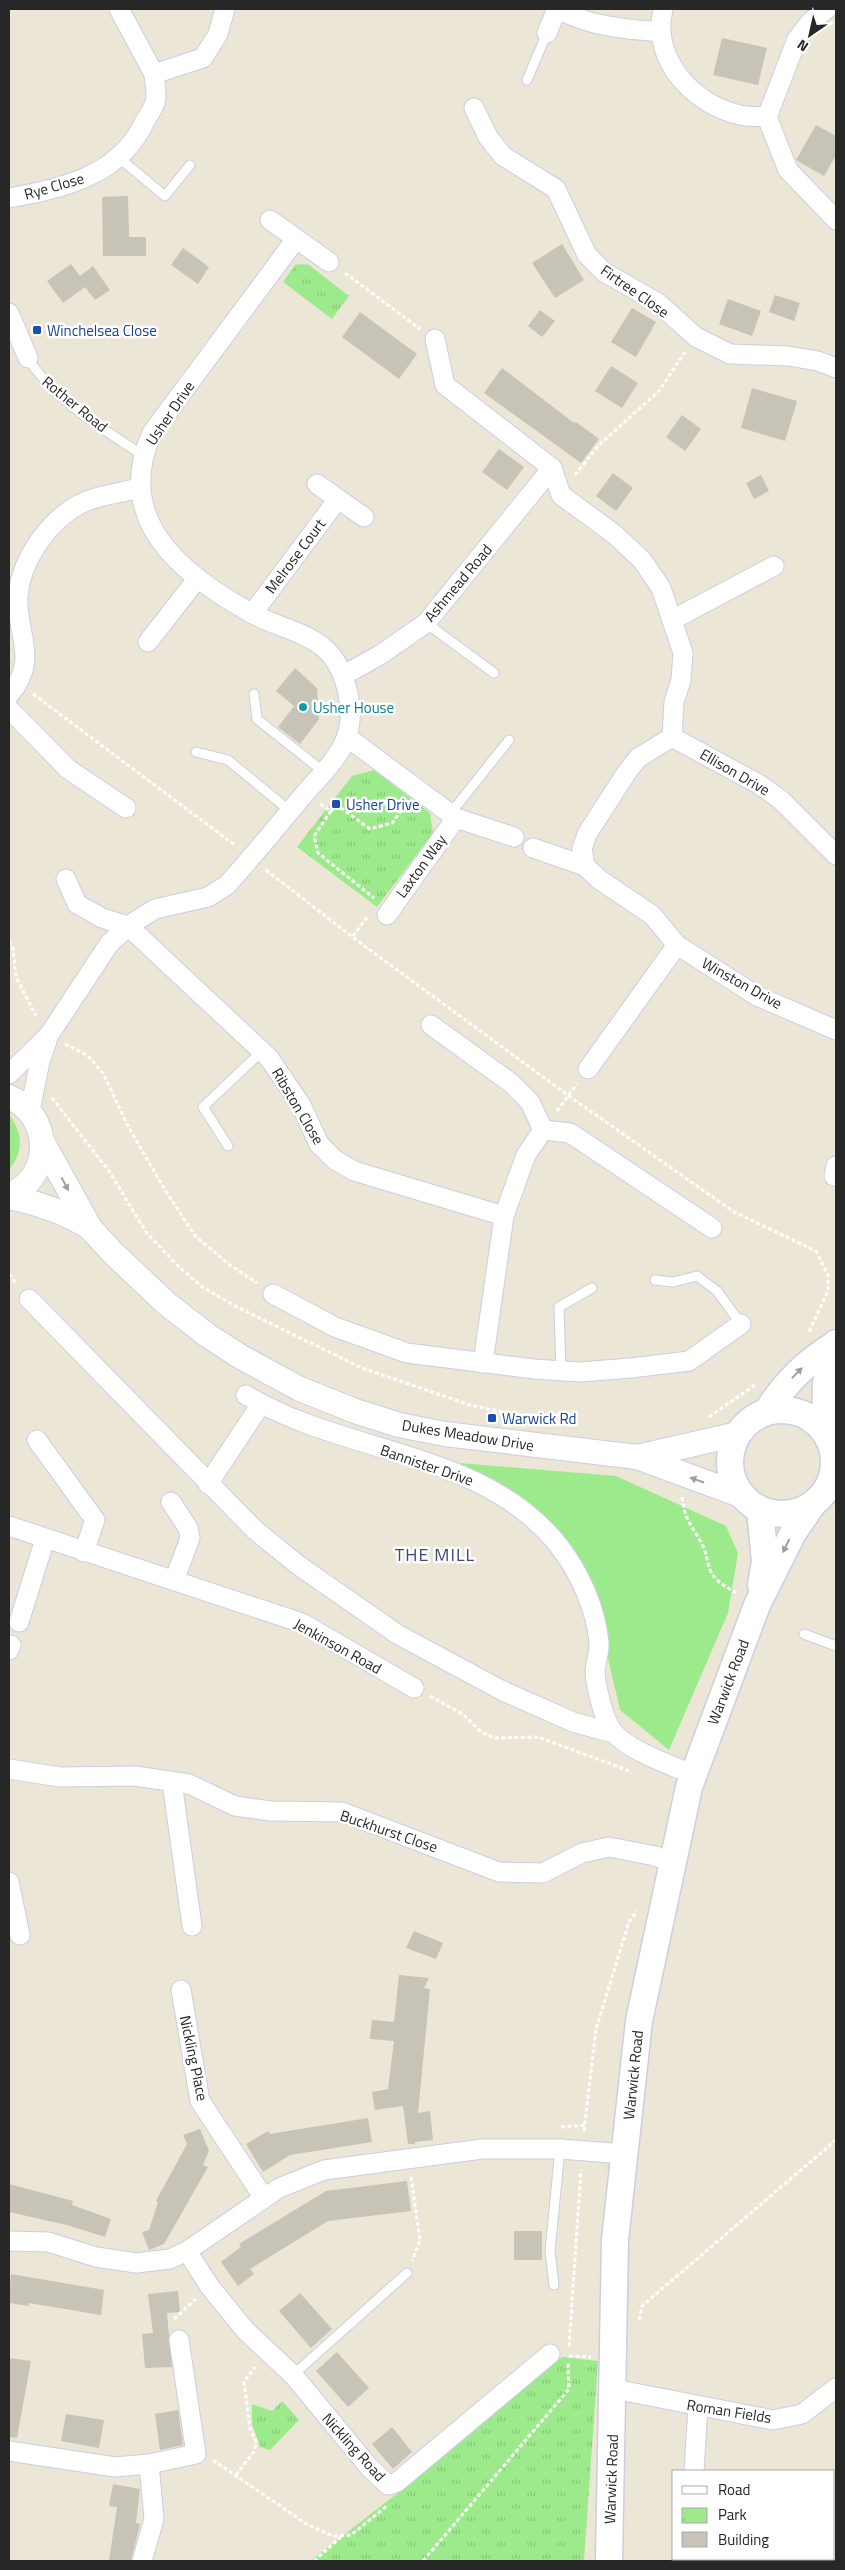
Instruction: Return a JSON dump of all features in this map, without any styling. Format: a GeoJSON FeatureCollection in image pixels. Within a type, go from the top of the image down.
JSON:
{"type":"FeatureCollection","features":[{"type":"Feature","properties":{"kind":"main road"},"geometry":{"type":"LineString","coordinates":[[767,1411],[784,1409],[800,1412],[814,1420],[825,1431],[831,1442],[835,1467],[831,1482],[823,1495],[812,1505],[797,1512],[781,1514],[751,1503],[734,1482],[730,1465],[732,1449],[738,1434],[746,1424],[767,1411],[780,1392],[811,1359],[836,1344]]}},
{"type":"Feature","properties":{"kind":"main road"},"geometry":{"type":"LineString","coordinates":[[825,1431],[826,1383],[836,1344]]}},
{"type":"Feature","properties":{"kind":"main road","name":"Warwick Road"},"geometry":{"type":"LineString","coordinates":[[751,1503],[765,1561],[757,1605]]}},
{"type":"Feature","properties":{"kind":"main road","name":"Warwick Road"},"geometry":{"type":"LineString","coordinates":[[609,2561],[614,2389],[615,2240],[639,2021],[689,1787],[757,1605],[793,1533],[812,1505]]}},
{"type":"Feature","properties":{"kind":"street","name":"Rye Close"},"geometry":{"type":"LineString","coordinates":[[9,198],[48,191],[86,178],[111,165],[131,145],[156,99],[154,74],[119,9]]}},
{"type":"Feature","properties":{"kind":"street"},"geometry":{"type":"LineString","coordinates":[[154,74],[203,58],[218,34],[225,9]]}},
{"type":"Feature","properties":{"kind":"street"},"geometry":{"type":"LineString","coordinates":[[547,33],[558,9],[576,19],[607,27],[661,32]]}},
{"type":"Feature","properties":{"kind":"street"},"geometry":{"type":"LineString","coordinates":[[663,9],[661,32],[669,62],[685,85],[710,104],[741,115],[767,117]]}},
{"type":"Feature","properties":{"kind":"street"},"geometry":{"type":"LineString","coordinates":[[827,9],[811,21],[797,39],[767,117],[788,170],[836,220]]}},
{"type":"Feature","properties":{"kind":"street","name":"Firtree Close"},"geometry":{"type":"LineString","coordinates":[[474,108],[488,137],[504,156],[556,188],[587,255],[604,272],[658,303],[696,337],[730,354],[788,356],[818,361],[836,368]]}},
{"type":"Feature","properties":{"kind":"street"},"geometry":{"type":"LineString","coordinates":[[270,220],[329,262]]}},
{"type":"Feature","properties":{"kind":"street","name":"Usher Drive"},"geometry":{"type":"LineString","coordinates":[[296,239],[152,433],[142,455],[139,488],[148,522],[163,545],[197,579],[252,614],[300,633],[324,648],[344,676],[349,697],[347,737]]}},
{"type":"Feature","properties":{"kind":"street","name":"Rother Road"},"geometry":{"type":"LineString","coordinates":[[10,320],[28,358]]}},
{"type":"Feature","properties":{"kind":"street"},"geometry":{"type":"LineString","coordinates":[[435,340],[445,385],[552,468],[561,495],[614,534],[642,560],[661,588],[683,653],[681,680],[674,702],[672,737],[638,758],[627,772],[586,834],[582,849],[585,866],[533,848]]}},
{"type":"Feature","properties":{"kind":"street","name":"Ashmead Road"},"geometry":{"type":"LineString","coordinates":[[344,676],[380,656],[426,623],[552,468]]}},
{"type":"Feature","properties":{"kind":"street"},"geometry":{"type":"LineString","coordinates":[[317,484],[364,517]]}},
{"type":"Feature","properties":{"kind":"street"},"geometry":{"type":"LineString","coordinates":[[9,695],[19,683],[26,664],[18,597],[25,567],[56,520],[81,503],[139,488]]}},
{"type":"Feature","properties":{"kind":"street","name":"Melrose Court"},"geometry":{"type":"LineString","coordinates":[[252,614],[338,499]]}},
{"type":"Feature","properties":{"kind":"street"},"geometry":{"type":"LineString","coordinates":[[672,620],[774,566]]}},
{"type":"Feature","properties":{"kind":"street"},"geometry":{"type":"LineString","coordinates":[[148,642],[197,579]]}},
{"type":"Feature","properties":{"kind":"street"},"geometry":{"type":"LineString","coordinates":[[9,709],[68,769],[126,808]]}},
{"type":"Feature","properties":{"kind":"street"},"geometry":{"type":"LineString","coordinates":[[9,1074],[49,1035],[109,944],[128,926],[155,909],[208,897],[227,885],[324,772],[347,737]]}},
{"type":"Feature","properties":{"kind":"street","name":"Laxton Way"},"geometry":{"type":"LineString","coordinates":[[347,737],[453,816],[514,837]]}},
{"type":"Feature","properties":{"kind":"street","name":"Ellison Drive"},"geometry":{"type":"LineString","coordinates":[[672,737],[760,785],[781,800],[836,855]]}},
{"type":"Feature","properties":{"kind":"street","name":"Laxton Way"},"geometry":{"type":"LineString","coordinates":[[376,911],[453,816]]}},
{"type":"Feature","properties":{"kind":"street","name":"Winston Drive"},"geometry":{"type":"LineString","coordinates":[[585,866],[600,880],[652,915],[677,945],[758,996],[836,1030]]}},
{"type":"Feature","properties":{"kind":"street"},"geometry":{"type":"LineString","coordinates":[[66,879],[77,904],[102,918],[128,926]]}},
{"type":"Feature","properties":{"kind":"street","name":"Ribston Close"},"geometry":{"type":"LineString","coordinates":[[128,926],[262,1051],[301,1105],[319,1144],[334,1160],[354,1171],[504,1216]]}},
{"type":"Feature","properties":{"kind":"street"},"geometry":{"type":"LineString","coordinates":[[588,1069],[677,945]]}},
{"type":"Feature","properties":{"kind":"street"},"geometry":{"type":"LineString","coordinates":[[431,1025],[511,1083],[530,1102],[543,1130]]}},
{"type":"Feature","properties":{"kind":"street"},"geometry":{"type":"LineString","coordinates":[[30,1112],[40,1061],[49,1035]]}},
{"type":"Feature","properties":{"kind":"street"},"geometry":{"type":"LineString","coordinates":[[9,1097],[18,1101],[30,1112]]}},
{"type":"Feature","properties":{"kind":"street","name":"Dukes Meadow Drive"},"geometry":{"type":"LineString","coordinates":[[30,1112],[36,1120],[42,1141],[90,1228]]}},
{"type":"Feature","properties":{"kind":"street"},"geometry":{"type":"LineString","coordinates":[[483,1363],[504,1216],[526,1155],[543,1130]]}},
{"type":"Feature","properties":{"kind":"street"},"geometry":{"type":"LineString","coordinates":[[543,1130],[570,1134],[712,1228]]}},
{"type":"Feature","properties":{"kind":"street"},"geometry":{"type":"LineString","coordinates":[[9,1196],[25,1185],[33,1176],[42,1153],[42,1141]]}},
{"type":"Feature","properties":{"kind":"street","name":"Dukes Meadow Drive"},"geometry":{"type":"LineString","coordinates":[[9,1196],[68,1214],[90,1228],[167,1304],[207,1335],[241,1357],[318,1396],[355,1412],[445,1434],[637,1457],[751,1503]]}},
{"type":"Feature","properties":{"kind":"street"},"geometry":{"type":"LineString","coordinates":[[273,1294],[335,1327],[406,1353],[561,1371],[631,1368],[689,1361],[741,1324]]}},
{"type":"Feature","properties":{"kind":"street"},"geometry":{"type":"LineString","coordinates":[[29,1299],[208,1484],[255,1530],[298,1566],[397,1634],[501,1690],[573,1722],[613,1733],[637,1749],[694,1775]]}},
{"type":"Feature","properties":{"kind":"street","name":"Bannister Drive"},"geometry":{"type":"LineString","coordinates":[[208,1484],[254,1399],[312,1427],[471,1478],[506,1500],[532,1520],[558,1546],[594,1609],[600,1644],[595,1671],[598,1699],[613,1733]]}},
{"type":"Feature","properties":{"kind":"street","name":"Dukes Meadow Drive"},"geometry":{"type":"LineString","coordinates":[[637,1457],[738,1434]]}},
{"type":"Feature","properties":{"kind":"street"},"geometry":{"type":"LineString","coordinates":[[37,1440],[94,1520],[84,1552]]}},
{"type":"Feature","properties":{"kind":"street"},"geometry":{"type":"LineString","coordinates":[[171,1502],[188,1528],[190,1538],[174,1581]]}},
{"type":"Feature","properties":{"kind":"street","name":"Jenkinson Road"},"geometry":{"type":"LineString","coordinates":[[9,1526],[302,1624],[414,1688]]}},
{"type":"Feature","properties":{"kind":"street"},"geometry":{"type":"LineString","coordinates":[[19,1622],[45,1539]]}},
{"type":"Feature","properties":{"kind":"street","name":"Buckhurst Close"},"geometry":{"type":"LineString","coordinates":[[9,1770],[60,1777],[135,1776],[189,1784],[235,1806],[270,1811],[342,1812],[499,1872],[542,1873],[582,1853],[609,1847],[655,1856],[674,1863]]}},
{"type":"Feature","properties":{"kind":"street"},"geometry":{"type":"LineString","coordinates":[[172,1782],[192,1926]]}},
{"type":"Feature","properties":{"kind":"street"},"geometry":{"type":"LineString","coordinates":[[9,1882],[20,1935]]}},
{"type":"Feature","properties":{"kind":"street","name":"Nickling Place"},"geometry":{"type":"LineString","coordinates":[[181,1990],[200,2101],[264,2198]]}},
{"type":"Feature","properties":{"kind":"street"},"geometry":{"type":"LineString","coordinates":[[9,2241],[48,2242],[96,2257],[136,2263],[170,2259],[187,2250],[279,2188],[324,2170],[482,2149],[560,2149],[625,2154]]}},
{"type":"Feature","properties":{"kind":"street","name":"Nickling Road"},"geometry":{"type":"LineString","coordinates":[[187,2250],[210,2287],[246,2331],[293,2375],[369,2468],[388,2485],[403,2477],[555,2358]]}},
{"type":"Feature","properties":{"kind":"street"},"geometry":{"type":"LineString","coordinates":[[9,2450],[115,2467],[149,2464],[196,2454],[179,2340]]}},
{"type":"Feature","properties":{"kind":"street","name":"Roman Fields"},"geometry":{"type":"LineString","coordinates":[[614,2389],[698,2407],[773,2420],[802,2414],[836,2388]]}},
{"type":"Feature","properties":{"kind":"street"},"geometry":{"type":"LineString","coordinates":[[694,2470],[698,2407]]}},
{"type":"Feature","properties":{"kind":"street"},"geometry":{"type":"LineString","coordinates":[[142,2561],[154,2519],[149,2464]]}},
{"type":"Feature","properties":{"kind":"lane"},"geometry":{"type":"LineString","coordinates":[[527,80],[547,33]]}},
{"type":"Feature","properties":{"kind":"lane"},"geometry":{"type":"LineString","coordinates":[[118,157],[164,196],[190,165]]}},
{"type":"Feature","properties":{"kind":"lane","name":"Rother Road"},"geometry":{"type":"LineString","coordinates":[[28,358],[45,382],[142,455]]}},
{"type":"Feature","properties":{"kind":"lane"},"geometry":{"type":"LineString","coordinates":[[426,623],[494,673]]}},
{"type":"Feature","properties":{"kind":"lane"},"geometry":{"type":"LineString","coordinates":[[254,694],[257,719],[324,772]]}},
{"type":"Feature","properties":{"kind":"lane"},"geometry":{"type":"LineString","coordinates":[[453,816],[509,740]]}},
{"type":"Feature","properties":{"kind":"lane"},"geometry":{"type":"LineString","coordinates":[[196,752],[228,760],[290,811]]}},
{"type":"Feature","properties":{"kind":"lane"},"geometry":{"type":"LineString","coordinates":[[228,1146],[203,1107],[262,1051]]}},
{"type":"Feature","properties":{"kind":"lane"},"geometry":{"type":"LineString","coordinates":[[655,1280],[673,1282],[697,1276],[717,1291],[741,1324]]}},
{"type":"Feature","properties":{"kind":"lane"},"geometry":{"type":"LineString","coordinates":[[561,1371],[559,1307],[592,1288]]}},
{"type":"Feature","properties":{"kind":"lane"},"geometry":{"type":"LineString","coordinates":[[804,1634],[836,1646]]}},
{"type":"Feature","properties":{"kind":"lane"},"geometry":{"type":"LineString","coordinates":[[554,2285],[550,2251],[560,2149]]}},
{"type":"Feature","properties":{"kind":"lane"},"geometry":{"type":"LineString","coordinates":[[293,2375],[407,2273]]}},
{"type":"Feature","properties":{"kind":"path"},"geometry":{"type":"LineString","coordinates":[[329,262],[435,340]]}},
{"type":"Feature","properties":{"kind":"path"},"geometry":{"type":"LineString","coordinates":[[561,495],[599,445],[659,391],[696,337]]}},
{"type":"Feature","properties":{"kind":"path"},"geometry":{"type":"LineString","coordinates":[[306,792],[331,811]]}},
{"type":"Feature","properties":{"kind":"path"},"geometry":{"type":"LineString","coordinates":[[352,936],[376,911],[375,898],[318,853],[314,836],[337,805],[370,829],[392,823],[407,803]]}},
{"type":"Feature","properties":{"kind":"path"},"geometry":{"type":"LineString","coordinates":[[9,941],[13,949],[16,977],[38,1019],[49,1035],[87,1055],[103,1073],[128,1126],[195,1236],[230,1265],[273,1294]]}},
{"type":"Feature","properties":{"kind":"path"},"geometry":{"type":"LineString","coordinates":[[543,1130],[588,1069]]}},
{"type":"Feature","properties":{"kind":"path"},"geometry":{"type":"LineString","coordinates":[[688,1477],[682,1496],[684,1514],[702,1544],[711,1573],[719,1583],[757,1605]]}},
{"type":"Feature","properties":{"kind":"path"},"geometry":{"type":"LineString","coordinates":[[414,1688],[464,1715],[480,1731],[494,1738],[538,1737],[641,1776]]}},
{"type":"Feature","properties":{"kind":"path"},"geometry":{"type":"LineString","coordinates":[[555,2358],[568,2356],[582,2151],[596,2029],[629,1922],[643,1904]]}},
{"type":"Feature","properties":{"kind":"path"},"geometry":{"type":"LineString","coordinates":[[407,2273],[420,2240],[408,2158]]}},
{"type":"Feature","properties":{"kind":"path"},"geometry":{"type":"LineString","coordinates":[[174,2319],[210,2287]]}},
{"type":"Feature","properties":{"kind":"path"},"geometry":{"type":"LineString","coordinates":[[236,2474],[255,2450],[256,2441],[250,2428],[244,2382],[251,2370],[270,2354]]}},
{"type":"Feature","properties":{"kind":"path"},"geometry":{"type":"LineString","coordinates":[[196,2454],[212,2460],[236,2474],[308,2525],[333,2536],[351,2535],[405,2491],[403,2477]]}},
{"type":"Feature","properties":{"kind":"path"},"geometry":{"type":"LineString","coordinates":[[314,2561],[343,2536]]}},
{"type":"Feature","properties":{"kind":"green space"},"geometry":{"type":"Polygon","coordinates":[[[295,265],[309,265],[349,296],[332,319],[283,282],[295,265]]]}},
{"type":"Feature","properties":{"kind":"green space"},"geometry":{"type":"Polygon","coordinates":[[[374,770],[430,813],[433,833],[377,907],[297,847],[352,776],[374,770]]]}},
{"type":"Feature","properties":{"kind":"green space"},"geometry":{"type":"Polygon","coordinates":[[[9,1115],[17,1128],[20,1142],[17,1156],[9,1169],[9,1115]]]}},
{"type":"Feature","properties":{"kind":"green space"},"geometry":{"type":"Polygon","coordinates":[[[459,1463],[616,1476],[726,1526],[738,1553],[728,1613],[669,1750],[620,1710],[590,1580],[550,1524],[459,1463]]]}},
{"type":"Feature","properties":{"kind":"green space"},"geometry":{"type":"Polygon","coordinates":[[[562,2357],[598,2361],[584,2561],[310,2561],[403,2489],[562,2357]]]}},
{"type":"Feature","properties":{"kind":"green space"},"geometry":{"type":"Polygon","coordinates":[[[282,2401],[299,2420],[270,2450],[260,2447],[252,2424],[252,2404],[272,2411],[282,2401]]]}},
{"type":"Feature","properties":{"kind":"building"},"geometry":{"type":"Polygon","coordinates":[[[722,38],[767,48],[758,85],[713,75],[722,38]]]}},
{"type":"Feature","properties":{"kind":"building"},"geometry":{"type":"Polygon","coordinates":[[[816,125],[836,136],[836,155],[824,176],[796,160],[816,125]]]}},
{"type":"Feature","properties":{"kind":"building"},"geometry":{"type":"Polygon","coordinates":[[[128,196],[129,237],[146,237],[146,256],[103,256],[102,197],[128,196]]]}},
{"type":"Feature","properties":{"kind":"building"},"geometry":{"type":"Polygon","coordinates":[[[562,244],[584,280],[555,298],[532,263],[562,244]]]}},
{"type":"Feature","properties":{"kind":"building"},"geometry":{"type":"Polygon","coordinates":[[[183,248],[209,267],[198,284],[171,265],[183,248]]]}},
{"type":"Feature","properties":{"kind":"building"},"geometry":{"type":"Polygon","coordinates":[[[71,264],[80,276],[93,266],[110,290],[95,300],[85,287],[63,303],[47,281],[71,264]]]}},
{"type":"Feature","properties":{"kind":"building"},"geometry":{"type":"Polygon","coordinates":[[[775,295],[800,303],[794,321],[769,312],[775,295]]]}},
{"type":"Feature","properties":{"kind":"building"},"geometry":{"type":"Polygon","coordinates":[[[728,299],[761,311],[752,336],[719,324],[728,299]]]}},
{"type":"Feature","properties":{"kind":"building"},"geometry":{"type":"Polygon","coordinates":[[[632,308],[656,322],[636,357],[611,342],[632,308]]]}},
{"type":"Feature","properties":{"kind":"building"},"geometry":{"type":"Polygon","coordinates":[[[540,310],[555,321],[542,337],[528,326],[540,310]]]}},
{"type":"Feature","properties":{"kind":"building"},"geometry":{"type":"Polygon","coordinates":[[[360,312],[417,354],[399,379],[342,337],[360,312]]]}},
{"type":"Feature","properties":{"kind":"building"},"geometry":{"type":"Polygon","coordinates":[[[611,366],[638,383],[622,408],[595,391],[611,366]]]}},
{"type":"Feature","properties":{"kind":"building"},"geometry":{"type":"Polygon","coordinates":[[[502,368],[574,423],[576,422],[599,439],[581,463],[484,393],[502,368]]]}},
{"type":"Feature","properties":{"kind":"building"},"geometry":{"type":"Polygon","coordinates":[[[752,388],[797,401],[785,441],[741,428],[752,388]]]}},
{"type":"Feature","properties":{"kind":"building"},"geometry":{"type":"Polygon","coordinates":[[[682,415],[701,429],[685,451],[666,437],[682,415]]]}},
{"type":"Feature","properties":{"kind":"building"},"geometry":{"type":"Polygon","coordinates":[[[499,449],[524,467],[507,490],[482,472],[499,449]]]}},
{"type":"Feature","properties":{"kind":"building"},"geometry":{"type":"Polygon","coordinates":[[[613,473],[633,488],[616,511],[596,496],[613,473]]]}},
{"type":"Feature","properties":{"kind":"building"},"geometry":{"type":"Polygon","coordinates":[[[761,475],[769,491],[754,499],[746,483],[761,475]]]}},
{"type":"Feature","properties":{"kind":"building","name":"Usher House"},"geometry":{"type":"Polygon","coordinates":[[[295,668],[317,688],[319,719],[300,744],[278,727],[294,706],[276,691],[295,668]]]}},
{"type":"Feature","properties":{"kind":"building"},"geometry":{"type":"Polygon","coordinates":[[[414,1931],[443,1943],[436,1959],[406,1948],[414,1931]]]}},
{"type":"Feature","properties":{"kind":"building"},"geometry":{"type":"Polygon","coordinates":[[[399,1975],[429,1978],[424,1988],[430,1989],[418,2113],[430,2111],[433,2140],[415,2142],[415,2144],[408,2144],[403,2106],[375,2110],[372,2092],[388,2089],[394,2041],[370,2039],[372,2020],[394,2022],[399,1975]]]}},
{"type":"Feature","properties":{"kind":"building"},"geometry":{"type":"Polygon","coordinates":[[[368,2118],[372,2142],[290,2155],[263,2172],[246,2144],[268,2131],[270,2134],[368,2118]]]}},
{"type":"Feature","properties":{"kind":"building"},"geometry":{"type":"Polygon","coordinates":[[[200,2129],[209,2151],[203,2165],[208,2167],[164,2244],[149,2250],[142,2232],[149,2230],[158,2202],[156,2201],[187,2144],[183,2135],[200,2129]]]}},
{"type":"Feature","properties":{"kind":"building"},"geometry":{"type":"Polygon","coordinates":[[[407,2181],[411,2211],[328,2221],[250,2269],[254,2274],[238,2286],[221,2262],[241,2247],[239,2244],[326,2191],[407,2181]]]}},
{"type":"Feature","properties":{"kind":"building"},"geometry":{"type":"Polygon","coordinates":[[[9,2184],[73,2201],[72,2205],[111,2219],[105,2237],[67,2225],[9,2212],[9,2184]]]}},
{"type":"Feature","properties":{"kind":"building"},"geometry":{"type":"Polygon","coordinates":[[[514,2231],[542,2231],[542,2260],[514,2260],[514,2231]]]}},
{"type":"Feature","properties":{"kind":"building"},"geometry":{"type":"Polygon","coordinates":[[[11,2274],[104,2290],[101,2315],[29,2303],[29,2306],[9,2303],[11,2274]]]}},
{"type":"Feature","properties":{"kind":"building"},"geometry":{"type":"Polygon","coordinates":[[[178,2291],[180,2312],[167,2313],[172,2367],[145,2368],[142,2334],[153,2333],[148,2294],[178,2291]]]}},
{"type":"Feature","properties":{"kind":"building"},"geometry":{"type":"Polygon","coordinates":[[[300,2293],[332,2329],[311,2348],[279,2311],[300,2293]]]}},
{"type":"Feature","properties":{"kind":"building"},"geometry":{"type":"Polygon","coordinates":[[[337,2352],[369,2388],[348,2407],[316,2371],[337,2352]]]}},
{"type":"Feature","properties":{"kind":"building"},"geometry":{"type":"Polygon","coordinates":[[[9,2358],[31,2361],[17,2438],[9,2437],[9,2358]]]}},
{"type":"Feature","properties":{"kind":"building"},"geometry":{"type":"Polygon","coordinates":[[[178,2410],[183,2445],[160,2450],[155,2414],[178,2410]]]}},
{"type":"Feature","properties":{"kind":"building"},"geometry":{"type":"Polygon","coordinates":[[[66,2414],[104,2420],[99,2448],[61,2441],[66,2414]]]}},
{"type":"Feature","properties":{"kind":"building"},"geometry":{"type":"Polygon","coordinates":[[[392,2427],[412,2452],[393,2469],[372,2444],[392,2427]]]}},
{"type":"Feature","properties":{"kind":"building"},"geometry":{"type":"Polygon","coordinates":[[[113,2484],[140,2489],[136,2523],[140,2524],[131,2561],[109,2561],[117,2507],[109,2506],[113,2484]]]}},
{"type":"Feature","properties":{"kind":"place","name":"Winchelsea Close"},"geometry":{"type":"Point","coordinates":[37,330]}},
{"type":"Feature","properties":{"kind":"place","name":"Usher House"},"geometry":{"type":"Point","coordinates":[303,707]}},
{"type":"Feature","properties":{"kind":"place","name":"Usher Drive"},"geometry":{"type":"Point","coordinates":[336,804]}},
{"type":"Feature","properties":{"kind":"place","name":"Warwick Rd"},"geometry":{"type":"Point","coordinates":[492,1418]}},
{"type":"Feature","properties":{"kind":"district","name":"THE MILL"},"geometry":{"type":"Point","coordinates":[435,1554]}}]}
